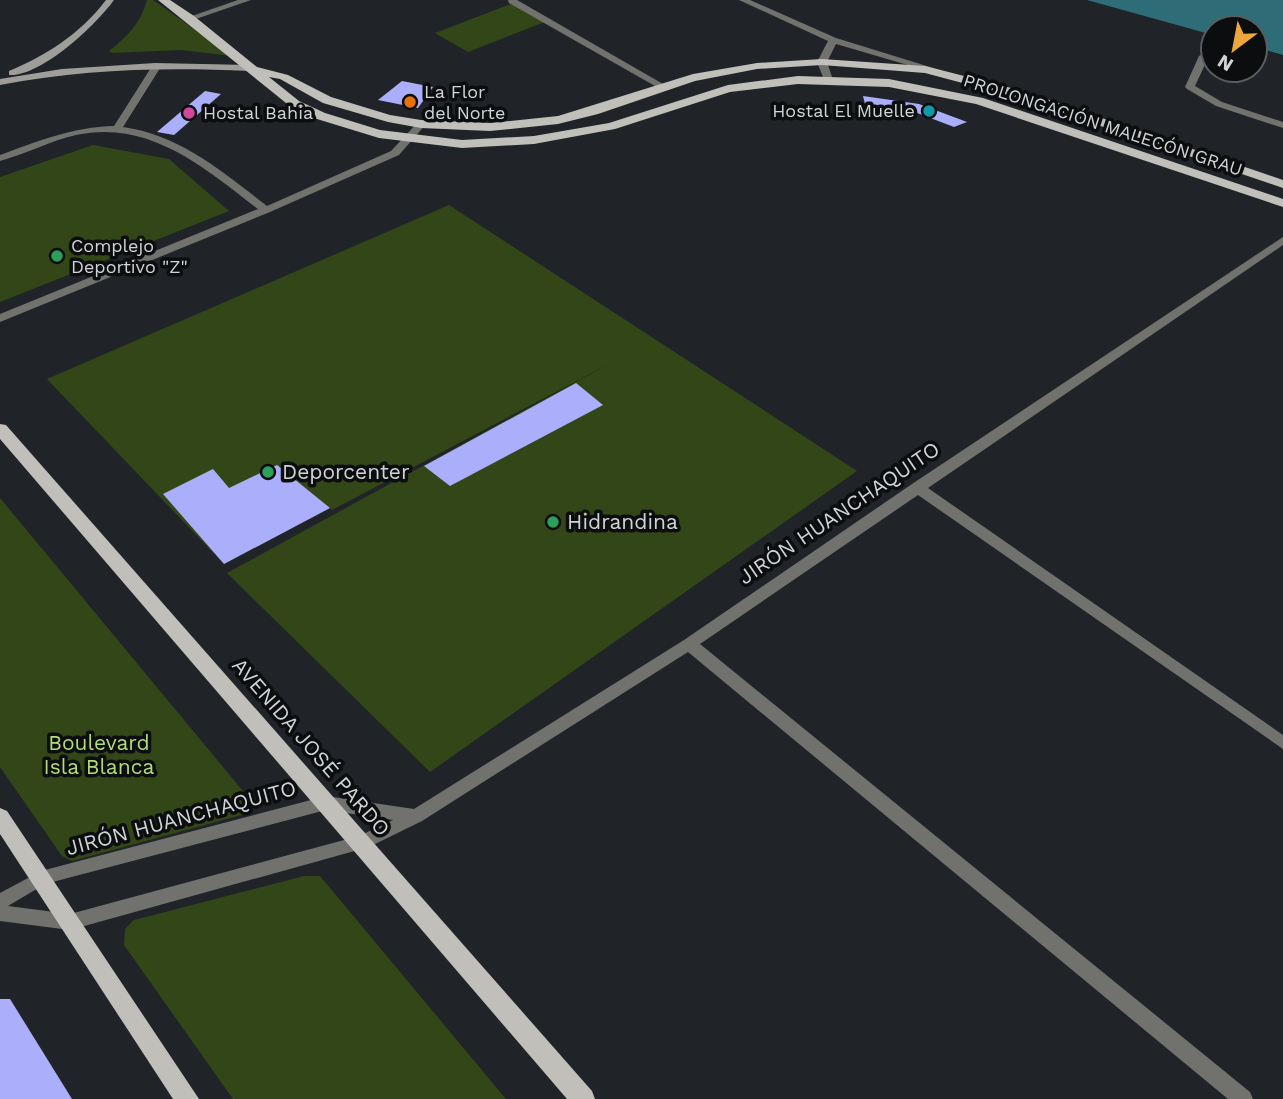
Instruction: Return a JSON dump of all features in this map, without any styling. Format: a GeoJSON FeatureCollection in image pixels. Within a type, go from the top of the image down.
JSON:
{"type":"FeatureCollection","features":[{"type":"Feature","properties":{"kind":"main road"},"geometry":{"type":"LineString","coordinates":[[0,80],[55,52],[80,35],[99,17],[110,0]]}},
{"type":"Feature","properties":{"kind":"main road","name":"PROLONGACIÓN MALECÓN GRAU"},"geometry":{"type":"LineString","coordinates":[[163,0],[190,18],[295,104],[321,117],[379,134],[462,144],[534,140],[611,126],[728,89],[764,83],[828,80],[913,87],[979,101],[1283,203]]}},
{"type":"Feature","properties":{"kind":"main road","name":"PROLONGACIÓN MALECÓN GRAU"},"geometry":{"type":"LineString","coordinates":[[250,68],[284,77],[327,100],[354,109],[421,124],[490,127],[558,120],[721,71],[757,66],[822,62],[925,70],[1035,100],[1283,184]]}},
{"type":"Feature","properties":{"kind":"main road"},"geometry":{"type":"LineString","coordinates":[[0,80],[84,68],[157,65],[250,68]]}},
{"type":"Feature","properties":{"kind":"main road"},"geometry":{"type":"LineString","coordinates":[[1019,113],[1035,100]]}},
{"type":"Feature","properties":{"kind":"main road","name":"AVENIDA JOSÉ PARDO"},"geometry":{"type":"LineString","coordinates":[[0,429],[363,842],[583,1099]]}},
{"type":"Feature","properties":{"kind":"main road"},"geometry":{"type":"LineString","coordinates":[[0,817],[187,1099]]}},
{"type":"Feature","properties":{"kind":"street"},"geometry":{"type":"LineString","coordinates":[[190,18],[247,0]]}},
{"type":"Feature","properties":{"kind":"street"},"geometry":{"type":"LineString","coordinates":[[743,0],[833,40],[959,78]]}},
{"type":"Feature","properties":{"kind":"street"},"geometry":{"type":"LineString","coordinates":[[512,1],[665,88]]}},
{"type":"Feature","properties":{"kind":"street"},"geometry":{"type":"LineString","coordinates":[[828,80],[822,62],[833,40]]}},
{"type":"Feature","properties":{"kind":"street"},"geometry":{"type":"LineString","coordinates":[[117,129],[157,65]]}},
{"type":"Feature","properties":{"kind":"street"},"geometry":{"type":"LineString","coordinates":[[1199,67],[1190,87],[1219,104],[1283,125]]}},
{"type":"Feature","properties":{"kind":"street"},"geometry":{"type":"LineString","coordinates":[[0,318],[266,210],[395,153],[421,124]]}},
{"type":"Feature","properties":{"kind":"street"},"geometry":{"type":"LineString","coordinates":[[0,158],[86,130],[117,129],[139,132],[178,145],[266,210]]}},
{"type":"Feature","properties":{"kind":"street","name":"JIRÓN HUANCHAQUITO"},"geometry":{"type":"LineString","coordinates":[[70,922],[363,842],[415,816],[689,644],[917,486],[1283,240]]}},
{"type":"Feature","properties":{"kind":"street"},"geometry":{"type":"LineString","coordinates":[[917,486],[1283,743]]}},
{"type":"Feature","properties":{"kind":"street"},"geometry":{"type":"LineString","coordinates":[[689,644],[1243,1099]]}},
{"type":"Feature","properties":{"kind":"street","name":"JIRÓN HUANCHAQUITO"},"geometry":{"type":"LineString","coordinates":[[0,902],[41,878],[326,803],[415,816]]}},
{"type":"Feature","properties":{"kind":"street"},"geometry":{"type":"LineString","coordinates":[[0,913],[70,922]]}},
{"type":"Feature","properties":{"kind":"green space"},"geometry":{"type":"Polygon","coordinates":[[[147,0],[153,0],[232,56],[181,50],[109,51],[132,29],[147,0]]]}},
{"type":"Feature","properties":{"kind":"green space"},"geometry":{"type":"Polygon","coordinates":[[[513,3],[547,21],[468,52],[435,33],[513,3]]]}},
{"type":"Feature","properties":{"kind":"green space","name":"Complejo Deportivo \"Z\""},"geometry":{"type":"Polygon","coordinates":[[[93,145],[169,159],[229,211],[0,302],[0,177],[93,145]]]}},
{"type":"Feature","properties":{"kind":"green space"},"geometry":{"type":"Polygon","coordinates":[[[449,205],[857,471],[430,772],[227,573],[609,364],[224,564],[47,379],[449,205]]]}},
{"type":"Feature","properties":{"kind":"green space","name":"Boulevard Isla Blanca"},"geometry":{"type":"Polygon","coordinates":[[[0,498],[252,802],[245,814],[72,861],[62,856],[0,767],[0,498]]]}},
{"type":"Feature","properties":{"kind":"green space"},"geometry":{"type":"Polygon","coordinates":[[[304,876],[320,876],[506,1099],[233,1099],[124,945],[125,929],[134,920],[304,876]]]}},
{"type":"Feature","properties":{"kind":"water"},"geometry":{"type":"Polygon","coordinates":[[[1087,0],[1283,0],[1283,55],[1269,51],[1269,14],[1199,14],[1199,31],[1087,0]]]}},
{"type":"Feature","properties":{"kind":"building"},"geometry":{"type":"Polygon","coordinates":[[[402,81],[433,87],[418,108],[378,100],[402,81]]]}},
{"type":"Feature","properties":{"kind":"building","name":"Hostal Bahia"},"geometry":{"type":"Polygon","coordinates":[[[205,91],[221,94],[174,135],[157,132],[205,91]]]}},
{"type":"Feature","properties":{"kind":"building","name":"Hostal El Muelle"},"geometry":{"type":"Polygon","coordinates":[[[863,96],[919,104],[967,122],[954,127],[912,111],[865,104],[863,96]]]}},
{"type":"Feature","properties":{"kind":"building"},"geometry":{"type":"Polygon","coordinates":[[[576,383],[603,405],[450,486],[424,466],[576,383]]]}},
{"type":"Feature","properties":{"kind":"building"},"geometry":{"type":"Polygon","coordinates":[[[277,465],[330,508],[224,564],[163,494],[213,469],[229,488],[277,465]]]}},
{"type":"Feature","properties":{"kind":"building"},"geometry":{"type":"Polygon","coordinates":[[[0,999],[10,999],[72,1099],[0,1099],[0,999]]]}},
{"type":"Feature","properties":{"kind":"place","name":"La Flor del Norte"},"geometry":{"type":"Point","coordinates":[410,102]}},
{"type":"Feature","properties":{"kind":"place","name":"Hostal El Muelle"},"geometry":{"type":"Point","coordinates":[929,111]}},
{"type":"Feature","properties":{"kind":"place","name":"Hostal Bahia"},"geometry":{"type":"Point","coordinates":[189,113]}},
{"type":"Feature","properties":{"kind":"place","name":"Complejo Deportivo \"Z\""},"geometry":{"type":"Point","coordinates":[57,256]}},
{"type":"Feature","properties":{"kind":"place","name":"Deporcenter"},"geometry":{"type":"Point","coordinates":[268,472]}},
{"type":"Feature","properties":{"kind":"place","name":"Hidrandina"},"geometry":{"type":"Point","coordinates":[553,522]}}]}
